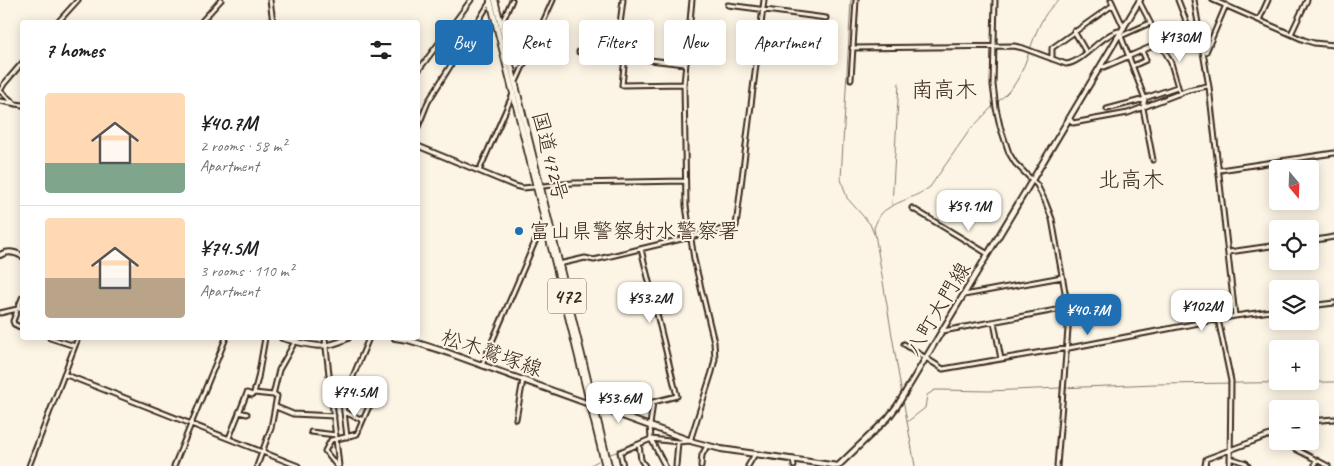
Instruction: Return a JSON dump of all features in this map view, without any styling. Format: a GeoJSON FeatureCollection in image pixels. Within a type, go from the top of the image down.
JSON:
{"type":"FeatureCollection","features":[{"type":"Feature","properties":{"kind":"highway","name":"国道472号"},"geometry":{"type":"LineString","coordinates":[[492,1],[501,26],[515,84],[544,220],[591,404],[609,466]]}},
{"type":"Feature","properties":{"kind":"highway","name":"国道472号"},"geometry":{"type":"LineString","coordinates":[[492,1],[513,93],[559,264],[605,466]]}},
{"type":"Feature","properties":{"kind":"main road","name":"八町大門線"},"geometry":{"type":"LineString","coordinates":[[838,466],[888,418],[897,406],[1140,1]]}},
{"type":"Feature","properties":{"kind":"main road"},"geometry":{"type":"LineString","coordinates":[[0,254],[10,252],[20,255]]}},
{"type":"Feature","properties":{"kind":"main road"},"geometry":{"type":"LineString","coordinates":[[299,340],[314,346],[336,344],[344,340]]}},
{"type":"Feature","properties":{"kind":"main road","name":"松木鷲塚線"},"geometry":{"type":"LineString","coordinates":[[408,340],[707,446],[838,466]]}},
{"type":"Feature","properties":{"kind":"street"},"geometry":{"type":"LineString","coordinates":[[60,20],[78,0]]}},
{"type":"Feature","properties":{"kind":"street"},"geometry":{"type":"LineString","coordinates":[[203,20],[221,0]]}},
{"type":"Feature","properties":{"kind":"street"},"geometry":{"type":"LineString","coordinates":[[270,0],[274,20]]}},
{"type":"Feature","properties":{"kind":"street"},"geometry":{"type":"LineString","coordinates":[[420,68],[471,0]]}},
{"type":"Feature","properties":{"kind":"street"},"geometry":{"type":"LineString","coordinates":[[501,26],[512,0]]}},
{"type":"Feature","properties":{"kind":"street"},"geometry":{"type":"LineString","coordinates":[[515,84],[553,0]]}},
{"type":"Feature","properties":{"kind":"street"},"geometry":{"type":"LineString","coordinates":[[620,20],[623,0]]}},
{"type":"Feature","properties":{"kind":"street"},"geometry":{"type":"LineString","coordinates":[[690,20],[692,0]]}},
{"type":"Feature","properties":{"kind":"street"},"geometry":{"type":"LineString","coordinates":[[559,264],[585,258],[594,260],[736,226],[764,0]]}},
{"type":"Feature","properties":{"kind":"street"},"geometry":{"type":"LineString","coordinates":[[851,79],[856,0]]}},
{"type":"Feature","properties":{"kind":"street"},"geometry":{"type":"LineString","coordinates":[[995,0],[993,85],[1000,126],[1009,153],[1042,192],[1049,210],[1067,308],[1067,349],[1057,466]]}},
{"type":"Feature","properties":{"kind":"street"},"geometry":{"type":"LineString","coordinates":[[1110,0],[1124,28]]}},
{"type":"Feature","properties":{"kind":"street"},"geometry":{"type":"LineString","coordinates":[[1178,0],[1186,18],[1189,33],[1199,31]]}},
{"type":"Feature","properties":{"kind":"street"},"geometry":{"type":"LineString","coordinates":[[1194,0],[1209,87],[1220,170],[1235,316]]}},
{"type":"Feature","properties":{"kind":"street"},"geometry":{"type":"LineString","coordinates":[[1213,0],[1314,44],[1334,45]]}},
{"type":"Feature","properties":{"kind":"street"},"geometry":{"type":"LineString","coordinates":[[1259,20],[1268,0]]}},
{"type":"Feature","properties":{"kind":"street"},"geometry":{"type":"LineString","coordinates":[[1291,34],[1306,0]]}},
{"type":"Feature","properties":{"kind":"street"},"geometry":{"type":"LineString","coordinates":[[420,122],[428,102],[492,1]]}},
{"type":"Feature","properties":{"kind":"street"},"geometry":{"type":"LineString","coordinates":[[1140,1],[1171,63],[1180,94]]}},
{"type":"Feature","properties":{"kind":"street"},"geometry":{"type":"LineString","coordinates":[[728,5],[826,18]]}},
{"type":"Feature","properties":{"kind":"street"},"geometry":{"type":"LineString","coordinates":[[1052,59],[1052,48],[1113,5]]}},
{"type":"Feature","properties":{"kind":"street"},"geometry":{"type":"LineString","coordinates":[[1203,54],[1206,52],[1226,6]]}},
{"type":"Feature","properties":{"kind":"street"},"geometry":{"type":"LineString","coordinates":[[1121,35],[1150,23]]}},
{"type":"Feature","properties":{"kind":"street"},"geometry":{"type":"LineString","coordinates":[[1074,31],[1086,52]]}},
{"type":"Feature","properties":{"kind":"street"},"geometry":{"type":"LineString","coordinates":[[852,48],[1014,46],[1029,50],[1061,64],[1069,64],[1118,31],[1130,56],[1145,98],[1144,108],[1153,160]]}},
{"type":"Feature","properties":{"kind":"street"},"geometry":{"type":"LineString","coordinates":[[1101,66],[1104,67],[1160,42]]}},
{"type":"Feature","properties":{"kind":"street"},"geometry":{"type":"LineString","coordinates":[[1133,66],[1146,60],[1142,51]]}},
{"type":"Feature","properties":{"kind":"street"},"geometry":{"type":"LineString","coordinates":[[15,104],[0,91],[20,65]]}},
{"type":"Feature","properties":{"kind":"street"},"geometry":{"type":"LineString","coordinates":[[624,65],[622,85],[684,84]]}},
{"type":"Feature","properties":{"kind":"street"},"geometry":{"type":"LineString","coordinates":[[623,466],[620,452],[651,439],[678,442],[690,441],[715,360],[714,342],[690,237],[686,206],[685,65]]}},
{"type":"Feature","properties":{"kind":"street"},"geometry":{"type":"LineString","coordinates":[[1107,109],[1178,87]]}},
{"type":"Feature","properties":{"kind":"street"},"geometry":{"type":"LineString","coordinates":[[1070,119],[1073,123],[1128,113],[1188,90],[1209,87]]}},
{"type":"Feature","properties":{"kind":"street"},"geometry":{"type":"LineString","coordinates":[[479,171],[513,93]]}},
{"type":"Feature","properties":{"kind":"street"},"geometry":{"type":"LineString","coordinates":[[0,101],[20,105]]}},
{"type":"Feature","properties":{"kind":"street"},"geometry":{"type":"LineString","coordinates":[[420,147],[518,187],[685,181]]}},
{"type":"Feature","properties":{"kind":"street"},"geometry":{"type":"LineString","coordinates":[[1220,170],[1334,153]]}},
{"type":"Feature","properties":{"kind":"street"},"geometry":{"type":"LineString","coordinates":[[912,208],[988,254]]}},
{"type":"Feature","properties":{"kind":"street"},"geometry":{"type":"LineString","coordinates":[[482,365],[544,220]]}},
{"type":"Feature","properties":{"kind":"street"},"geometry":{"type":"LineString","coordinates":[[1319,240],[1334,237]]}},
{"type":"Feature","properties":{"kind":"street"},"geometry":{"type":"LineString","coordinates":[[1229,252],[1269,246]]}},
{"type":"Feature","properties":{"kind":"street"},"geometry":{"type":"LineString","coordinates":[[641,249],[677,396],[653,402],[650,425],[651,439],[665,466]]}},
{"type":"Feature","properties":{"kind":"street"},"geometry":{"type":"LineString","coordinates":[[964,295],[1062,277]]}},
{"type":"Feature","properties":{"kind":"street"},"geometry":{"type":"LineString","coordinates":[[1319,305],[1334,303]]}},
{"type":"Feature","properties":{"kind":"street"},"geometry":{"type":"LineString","coordinates":[[0,313],[20,308]]}},
{"type":"Feature","properties":{"kind":"street"},"geometry":{"type":"LineString","coordinates":[[942,331],[1067,308]]}},
{"type":"Feature","properties":{"kind":"street"},"geometry":{"type":"LineString","coordinates":[[20,310],[13,321],[14,324],[20,327]]}},
{"type":"Feature","properties":{"kind":"street"},"geometry":{"type":"LineString","coordinates":[[904,344],[943,369],[1067,349],[1218,319],[1269,311]]}},
{"type":"Feature","properties":{"kind":"street"},"geometry":{"type":"LineString","coordinates":[[1218,319],[1231,381],[1230,466]]}},
{"type":"Feature","properties":{"kind":"street"},"geometry":{"type":"LineString","coordinates":[[994,322],[1001,359]]}},
{"type":"Feature","properties":{"kind":"street"},"geometry":{"type":"LineString","coordinates":[[62,340],[75,346]]}},
{"type":"Feature","properties":{"kind":"street"},"geometry":{"type":"LineString","coordinates":[[30,466],[77,340]]}},
{"type":"Feature","properties":{"kind":"street"},"geometry":{"type":"LineString","coordinates":[[174,466],[225,340]]}},
{"type":"Feature","properties":{"kind":"street"},"geometry":{"type":"LineString","coordinates":[[254,393],[265,340]]}},
{"type":"Feature","properties":{"kind":"street"},"geometry":{"type":"LineString","coordinates":[[273,395],[279,370],[295,340]]}},
{"type":"Feature","properties":{"kind":"street"},"geometry":{"type":"LineString","coordinates":[[325,340],[338,466]]}},
{"type":"Feature","properties":{"kind":"street"},"geometry":{"type":"LineString","coordinates":[[349,386],[369,340]]}},
{"type":"Feature","properties":{"kind":"street"},"geometry":{"type":"LineString","coordinates":[[64,374],[298,466]]}},
{"type":"Feature","properties":{"kind":"street"},"geometry":{"type":"LineString","coordinates":[[516,419],[523,380]]}},
{"type":"Feature","properties":{"kind":"street"},"geometry":{"type":"LineString","coordinates":[[330,386],[349,386],[382,401]]}},
{"type":"Feature","properties":{"kind":"street"},"geometry":{"type":"LineString","coordinates":[[229,438],[247,392],[252,395],[254,393],[277,396],[273,423],[257,466]]}},
{"type":"Feature","properties":{"kind":"street"},"geometry":{"type":"LineString","coordinates":[[332,396],[342,396],[370,406]]}},
{"type":"Feature","properties":{"kind":"street"},"geometry":{"type":"LineString","coordinates":[[342,396],[347,437]]}},
{"type":"Feature","properties":{"kind":"street"},"geometry":{"type":"LineString","coordinates":[[311,432],[336,437],[347,437],[357,434],[373,397]]}},
{"type":"Feature","properties":{"kind":"street"},"geometry":{"type":"LineString","coordinates":[[276,407],[294,414],[334,416]]}},
{"type":"Feature","properties":{"kind":"street"},"geometry":{"type":"LineString","coordinates":[[239,412],[247,414]]}},
{"type":"Feature","properties":{"kind":"street"},"geometry":{"type":"LineString","coordinates":[[344,412],[364,420]]}},
{"type":"Feature","properties":{"kind":"street"},"geometry":{"type":"LineString","coordinates":[[1319,421],[1334,419]]}},
{"type":"Feature","properties":{"kind":"street"},"geometry":{"type":"LineString","coordinates":[[1205,466],[1206,459],[1269,436]]}},
{"type":"Feature","properties":{"kind":"street"},"geometry":{"type":"LineString","coordinates":[[336,437],[331,440],[325,451],[338,466]]}},
{"type":"Feature","properties":{"kind":"street"},"geometry":{"type":"LineString","coordinates":[[676,466],[678,442]]}},
{"type":"Feature","properties":{"kind":"street"},"geometry":{"type":"LineString","coordinates":[[639,444],[641,460],[645,466]]}},
{"type":"Feature","properties":{"kind":"street"},"geometry":{"type":"LineString","coordinates":[[701,466],[702,455],[707,446]]}},
{"type":"Feature","properties":{"kind":"street"},"geometry":{"type":"LineString","coordinates":[[1297,450],[1328,466]]}},
{"type":"Feature","properties":{"kind":"street"},"geometry":{"type":"LineString","coordinates":[[748,466],[755,454]]}},
{"type":"Feature","properties":{"kind":"street"},"geometry":{"type":"LineString","coordinates":[[1230,458],[1246,463],[1248,466]]}},
{"type":"Feature","properties":{"kind":"street"},"geometry":{"type":"LineString","coordinates":[[793,459],[794,466]]}},
{"type":"Feature","properties":{"kind":"street"},"geometry":{"type":"LineString","coordinates":[[1315,459],[1315,466]]}},
{"type":"Feature","properties":{"kind":"waterway"},"geometry":{"type":"LineString","coordinates":[[851,0],[841,179],[847,198],[870,224],[874,234]]}},
{"type":"Feature","properties":{"kind":"waterway"},"geometry":{"type":"LineString","coordinates":[[997,103],[1016,82],[1038,28],[1050,8],[1059,0]]}},
{"type":"Feature","properties":{"kind":"waterway"},"geometry":{"type":"LineString","coordinates":[[892,205],[899,83]]}},
{"type":"Feature","properties":{"kind":"waterway"},"geometry":{"type":"LineString","coordinates":[[902,395],[874,228],[885,210],[930,187],[969,131],[994,105]]}},
{"type":"Feature","properties":{"kind":"waterway"},"geometry":{"type":"LineString","coordinates":[[907,422],[925,408],[927,395],[935,390],[989,391],[1155,384],[1334,382]]}},
{"type":"Feature","properties":{"kind":"waterway"},"geometry":{"type":"LineString","coordinates":[[903,399],[915,466]]}},
{"type":"Feature","properties":{"kind":"waterway"},"geometry":{"type":"LineString","coordinates":[[610,454],[620,451]]}},
{"type":"Feature","properties":{"kind":"waterway"},"geometry":{"type":"LineString","coordinates":[[589,466],[598,461]]}},
{"type":"Feature","properties":{"kind":"place","name":"富山県警察射水警察署"},"geometry":{"type":"Point","coordinates":[519,231]}},
{"type":"Feature","properties":{"kind":"district","name":"南高木"},"geometry":{"type":"Point","coordinates":[944,90]}},
{"type":"Feature","properties":{"kind":"district","name":"北高木"},"geometry":{"type":"Point","coordinates":[1131,180]}}]}
